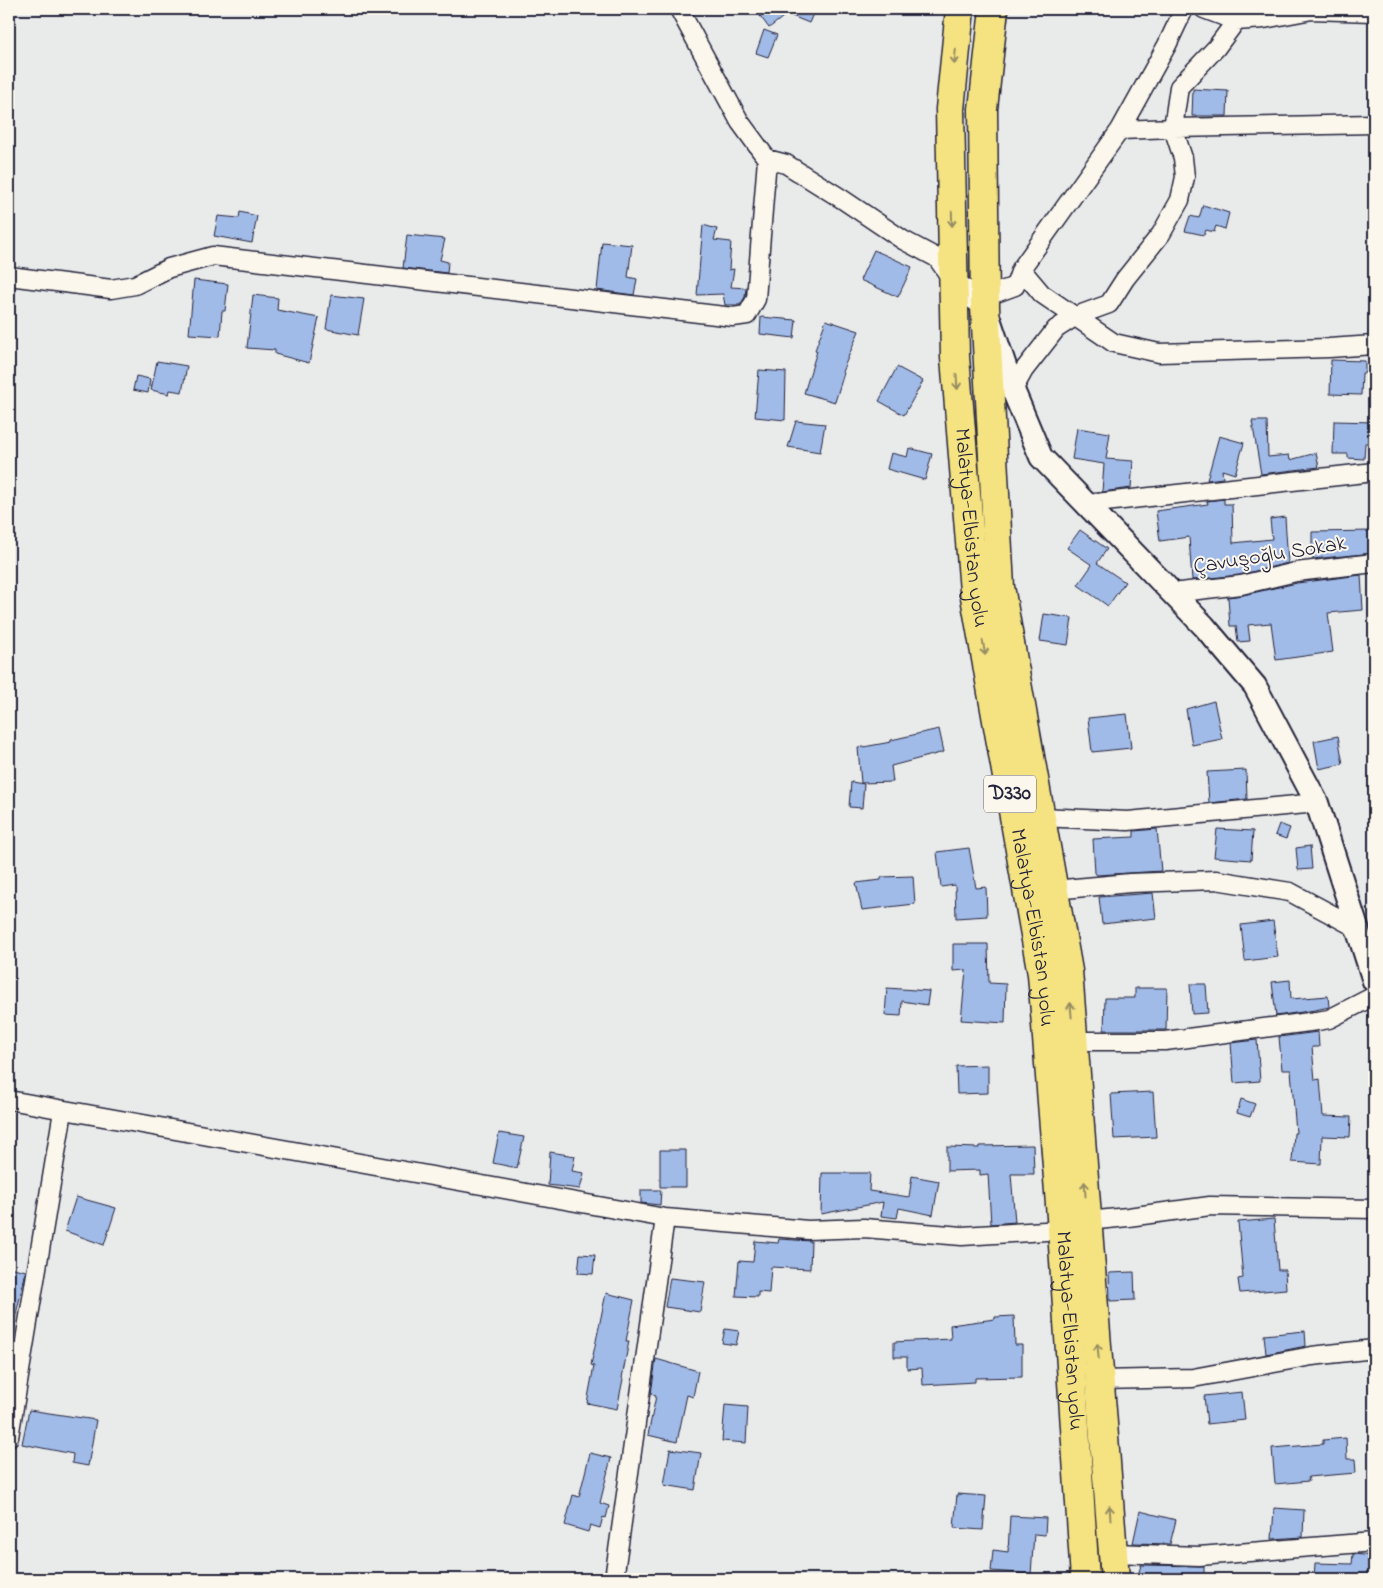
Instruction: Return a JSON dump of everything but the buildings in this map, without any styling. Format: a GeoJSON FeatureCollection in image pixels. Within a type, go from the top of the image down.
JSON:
{"type":"FeatureCollection","features":[{"type":"Feature","properties":{"kind":"main road","name":"Malatya-Elbistan yolu"},"geometry":{"type":"LineString","coordinates":[[960,9],[950,110],[955,357],[974,591],[1042,974],[1062,1230],[1085,1579]]}},
{"type":"Feature","properties":{"kind":"main road","name":"Malatya-Elbistan yolu"},"geometry":{"type":"LineString","coordinates":[[994,9],[983,109],[985,302],[1000,587],[1068,971],[1114,1566]]}},
{"type":"Feature","properties":{"kind":"street"},"geometry":{"type":"LineString","coordinates":[[679,9],[740,122],[767,159],[786,164],[903,240],[937,258],[954,282],[985,302],[1013,390],[1041,457],[1204,626],[1255,686],[1318,803],[1374,981]]}},
{"type":"Feature","properties":{"kind":"street"},"geometry":{"type":"LineString","coordinates":[[985,302],[1015,286],[1021,269],[1120,130],[1167,46],[1184,9]]}},
{"type":"Feature","properties":{"kind":"street"},"geometry":{"type":"LineString","coordinates":[[1204,9],[1264,19],[1312,10],[1372,12]]}},
{"type":"Feature","properties":{"kind":"street"},"geometry":{"type":"LineString","coordinates":[[1013,390],[1024,370],[1056,329],[1076,316],[1109,304],[1125,279],[1161,234],[1180,200],[1185,177],[1183,158],[1174,128],[1179,87],[1216,48],[1239,15]]}},
{"type":"Feature","properties":{"kind":"street"},"geometry":{"type":"LineString","coordinates":[[1120,130],[1374,124]]}},
{"type":"Feature","properties":{"kind":"street"},"geometry":{"type":"LineString","coordinates":[[9,276],[111,289],[135,285],[169,268],[213,256],[733,317],[747,315],[756,299],[767,159]]}},
{"type":"Feature","properties":{"kind":"street"},"geometry":{"type":"LineString","coordinates":[[1021,269],[1042,294],[1114,343],[1159,352],[1330,348],[1374,345]]}},
{"type":"Feature","properties":{"kind":"street"},"geometry":{"type":"LineString","coordinates":[[1087,504],[1374,472]]}},
{"type":"Feature","properties":{"kind":"street","name":"Çavuşoğlu Sokak"},"geometry":{"type":"LineString","coordinates":[[1172,593],[1241,585],[1296,572],[1374,563]]}},
{"type":"Feature","properties":{"kind":"street"},"geometry":{"type":"LineString","coordinates":[[1040,816],[1128,822],[1318,803]]}},
{"type":"Feature","properties":{"kind":"street"},"geometry":{"type":"LineString","coordinates":[[1053,890],[1130,883],[1216,880],[1290,892],[1357,928]]}},
{"type":"Feature","properties":{"kind":"street"},"geometry":{"type":"LineString","coordinates":[[1073,1042],[1165,1041],[1317,1022],[1329,1019],[1374,996]]}},
{"type":"Feature","properties":{"kind":"street"},"geometry":{"type":"LineString","coordinates":[[9,1100],[665,1218],[808,1230],[864,1228],[962,1236],[1062,1230],[1087,1221],[1210,1206],[1374,1209]]}},
{"type":"Feature","properties":{"kind":"street"},"geometry":{"type":"LineString","coordinates":[[9,1437],[63,1110]]}},
{"type":"Feature","properties":{"kind":"street"},"geometry":{"type":"LineString","coordinates":[[614,1579],[665,1218]]}},
{"type":"Feature","properties":{"kind":"street"},"geometry":{"type":"LineString","coordinates":[[1100,1380],[1193,1378],[1312,1356],[1374,1349]]}},
{"type":"Feature","properties":{"kind":"street"},"geometry":{"type":"LineString","coordinates":[[1114,1566],[1199,1556],[1374,1542]]}}]}
